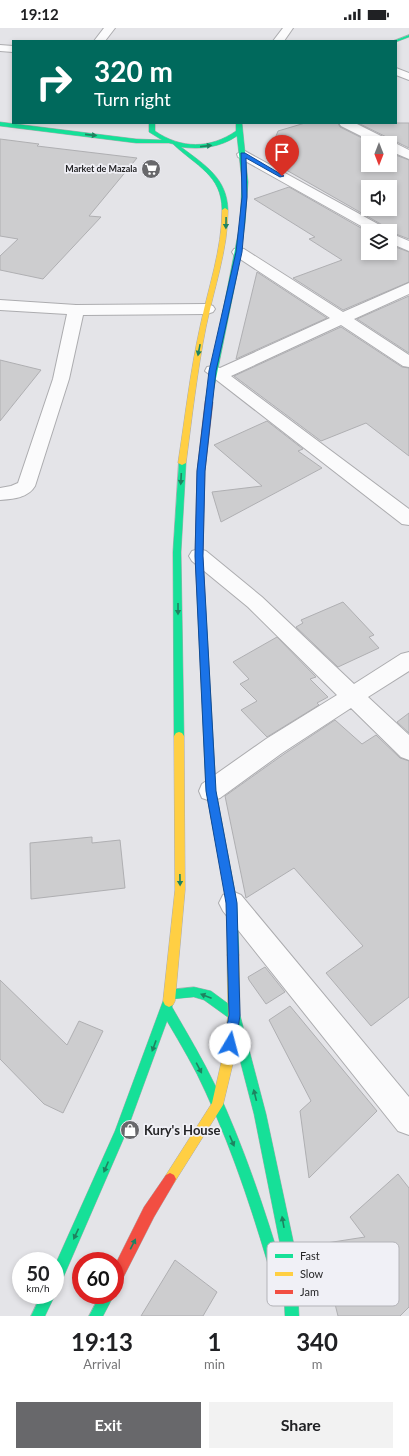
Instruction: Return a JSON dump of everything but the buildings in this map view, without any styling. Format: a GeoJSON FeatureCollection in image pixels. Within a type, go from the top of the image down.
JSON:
{"type":"FeatureCollection","features":[{"type":"Feature","properties":{"kind":"main road"},"geometry":{"type":"LineString","coordinates":[[397,40],[409,36]]}},
{"type":"Feature","properties":{"kind":"main road"},"geometry":{"type":"LineString","coordinates":[[0,124],[191,146],[214,145],[228,141],[240,126]]}},
{"type":"Feature","properties":{"kind":"main road"},"geometry":{"type":"LineString","coordinates":[[64,1260],[120,1133],[167,1009],[171,994],[180,890],[177,552],[180,489],[195,374],[207,309],[223,252],[226,226],[225,201],[220,185],[212,176],[171,143],[160,139],[152,132],[152,124]]}},
{"type":"Feature","properties":{"kind":"main road"},"geometry":{"type":"LineString","coordinates":[[24,127],[88,126]]}},
{"type":"Feature","properties":{"kind":"main road"},"geometry":{"type":"LineString","coordinates":[[124,1261],[149,1212],[217,1105],[228,1059],[234,1015],[232,903],[211,791],[199,556],[201,471],[216,373],[239,252],[245,197],[240,126]]}},
{"type":"Feature","properties":{"kind":"main road"},"geometry":{"type":"LineString","coordinates":[[171,994],[194,992],[207,995],[234,1015],[260,1114],[287,1242]]}},
{"type":"Feature","properties":{"kind":"main road"},"geometry":{"type":"LineString","coordinates":[[167,1009],[211,1090],[243,1168],[268,1242]]}},
{"type":"Feature","properties":{"kind":"main road"},"geometry":{"type":"LineString","coordinates":[[38,1316],[44,1304]]}},
{"type":"Feature","properties":{"kind":"main road"},"geometry":{"type":"LineString","coordinates":[[96,1316],[102,1304]]}},
{"type":"Feature","properties":{"kind":"main road"},"geometry":{"type":"LineString","coordinates":[[288,1306],[291,1316]]}},
{"type":"Feature","properties":{"kind":"main road"},"geometry":{"type":"LineString","coordinates":[[291,1306],[291,1316]]}},
{"type":"Feature","properties":{"kind":"street"},"geometry":{"type":"LineString","coordinates":[[100,40],[110,28]]}},
{"type":"Feature","properties":{"kind":"street"},"geometry":{"type":"LineString","coordinates":[[279,40],[286,28]]}},
{"type":"Feature","properties":{"kind":"street"},"geometry":{"type":"LineString","coordinates":[[0,48],[12,50]]}},
{"type":"Feature","properties":{"kind":"street"},"geometry":{"type":"LineString","coordinates":[[397,71],[409,77]]}},
{"type":"Feature","properties":{"kind":"street"},"geometry":{"type":"LineString","coordinates":[[347,124],[371,136]]}},
{"type":"Feature","properties":{"kind":"street"},"geometry":{"type":"LineString","coordinates":[[397,149],[409,155]]}},
{"type":"Feature","properties":{"kind":"street"},"geometry":{"type":"LineString","coordinates":[[243,154],[368,224]]}},
{"type":"Feature","properties":{"kind":"street"},"geometry":{"type":"LineString","coordinates":[[397,241],[409,247]]}},
{"type":"Feature","properties":{"kind":"street"},"geometry":{"type":"LineString","coordinates":[[239,252],[409,362]]}},
{"type":"Feature","properties":{"kind":"street"},"geometry":{"type":"LineString","coordinates":[[409,288],[216,373],[409,519]]}},
{"type":"Feature","properties":{"kind":"street"},"geometry":{"type":"LineString","coordinates":[[0,305],[76,310],[207,309]]}},
{"type":"Feature","properties":{"kind":"street"},"geometry":{"type":"LineString","coordinates":[[0,494],[16,492],[26,486],[61,379],[76,310]]}},
{"type":"Feature","properties":{"kind":"street"},"geometry":{"type":"LineString","coordinates":[[199,556],[255,602],[352,697],[409,750]]}},
{"type":"Feature","properties":{"kind":"street"},"geometry":{"type":"LineString","coordinates":[[211,791],[274,746],[409,660]]}},
{"type":"Feature","properties":{"kind":"street"},"geometry":{"type":"LineString","coordinates":[[232,903],[409,1120]]}},
{"type":"Feature","properties":{"kind":"traffic: fast"},"geometry":{"type":"LineString","coordinates":[[397,40],[409,36]]}},
{"type":"Feature","properties":{"kind":"traffic: fast"},"geometry":{"type":"LineString","coordinates":[[0,124],[136,141],[167,142]]}},
{"type":"Feature","properties":{"kind":"traffic: fast"},"geometry":{"type":"LineString","coordinates":[[152,124],[152,132],[162,138],[172,143],[196,147],[207,146],[229,139],[239,132],[239,124]]}},
{"type":"Feature","properties":{"kind":"traffic: fast"},"geometry":{"type":"LineString","coordinates":[[209,402],[239,249],[245,198],[243,157],[239,132]]}},
{"type":"Feature","properties":{"kind":"traffic: fast"},"geometry":{"type":"LineString","coordinates":[[175,144],[217,180],[222,191],[225,210]]}},
{"type":"Feature","properties":{"kind":"traffic: fast"},"geometry":{"type":"LineString","coordinates":[[179,736],[177,552],[182,463]]}},
{"type":"Feature","properties":{"kind":"traffic: fast"},"geometry":{"type":"LineString","coordinates":[[201,595],[211,791],[232,903],[233,955]]}},
{"type":"Feature","properties":{"kind":"traffic: fast"},"geometry":{"type":"LineString","coordinates":[[171,994],[194,992],[207,995],[234,1015],[260,1114],[287,1242]]}},
{"type":"Feature","properties":{"kind":"traffic: fast"},"geometry":{"type":"LineString","coordinates":[[64,1260],[120,1133],[169,1001]]}},
{"type":"Feature","properties":{"kind":"traffic: fast"},"geometry":{"type":"LineString","coordinates":[[167,1009],[201,1069],[222,1114],[232,1138],[268,1242]]}},
{"type":"Feature","properties":{"kind":"traffic: fast"},"geometry":{"type":"LineString","coordinates":[[38,1316],[44,1304]]}},
{"type":"Feature","properties":{"kind":"traffic: fast"},"geometry":{"type":"LineString","coordinates":[[96,1316],[102,1304]]}},
{"type":"Feature","properties":{"kind":"traffic: fast"},"geometry":{"type":"LineString","coordinates":[[292,1306],[292,1316]]}},
{"type":"Feature","properties":{"kind":"traffic: slow"},"geometry":{"type":"LineString","coordinates":[[182,463],[199,347],[220,260],[224,236],[225,210]]}},
{"type":"Feature","properties":{"kind":"traffic: slow"},"geometry":{"type":"LineString","coordinates":[[169,1001],[180,890],[179,736]]}},
{"type":"Feature","properties":{"kind":"traffic: slow"},"geometry":{"type":"LineString","coordinates":[[170,1179],[217,1105],[228,1059],[234,1015],[233,955]]}},
{"type":"Feature","properties":{"kind":"traffic: jam"},"geometry":{"type":"LineString","coordinates":[[201,595],[199,556],[201,471],[209,402]]}},
{"type":"Feature","properties":{"kind":"traffic: jam"},"geometry":{"type":"LineString","coordinates":[[124,1261],[149,1212],[170,1179]]}},
{"type":"Feature","properties":{"kind":"place","name":"Market de Mazala"},"geometry":{"type":"Point","coordinates":[151,169]}},
{"type":"Feature","properties":{"kind":"place","name":"Kury's House"},"geometry":{"type":"Point","coordinates":[130,1130]}},
{"type":"Feature","properties":{"kind":"route"},"geometry":{"type":"LineString","coordinates":[[230,1044],[234,1015],[232,903],[211,791],[199,556],[201,471],[212,371],[227,311],[239,252],[245,197],[243,180],[243,154],[282,176]]}}]}
